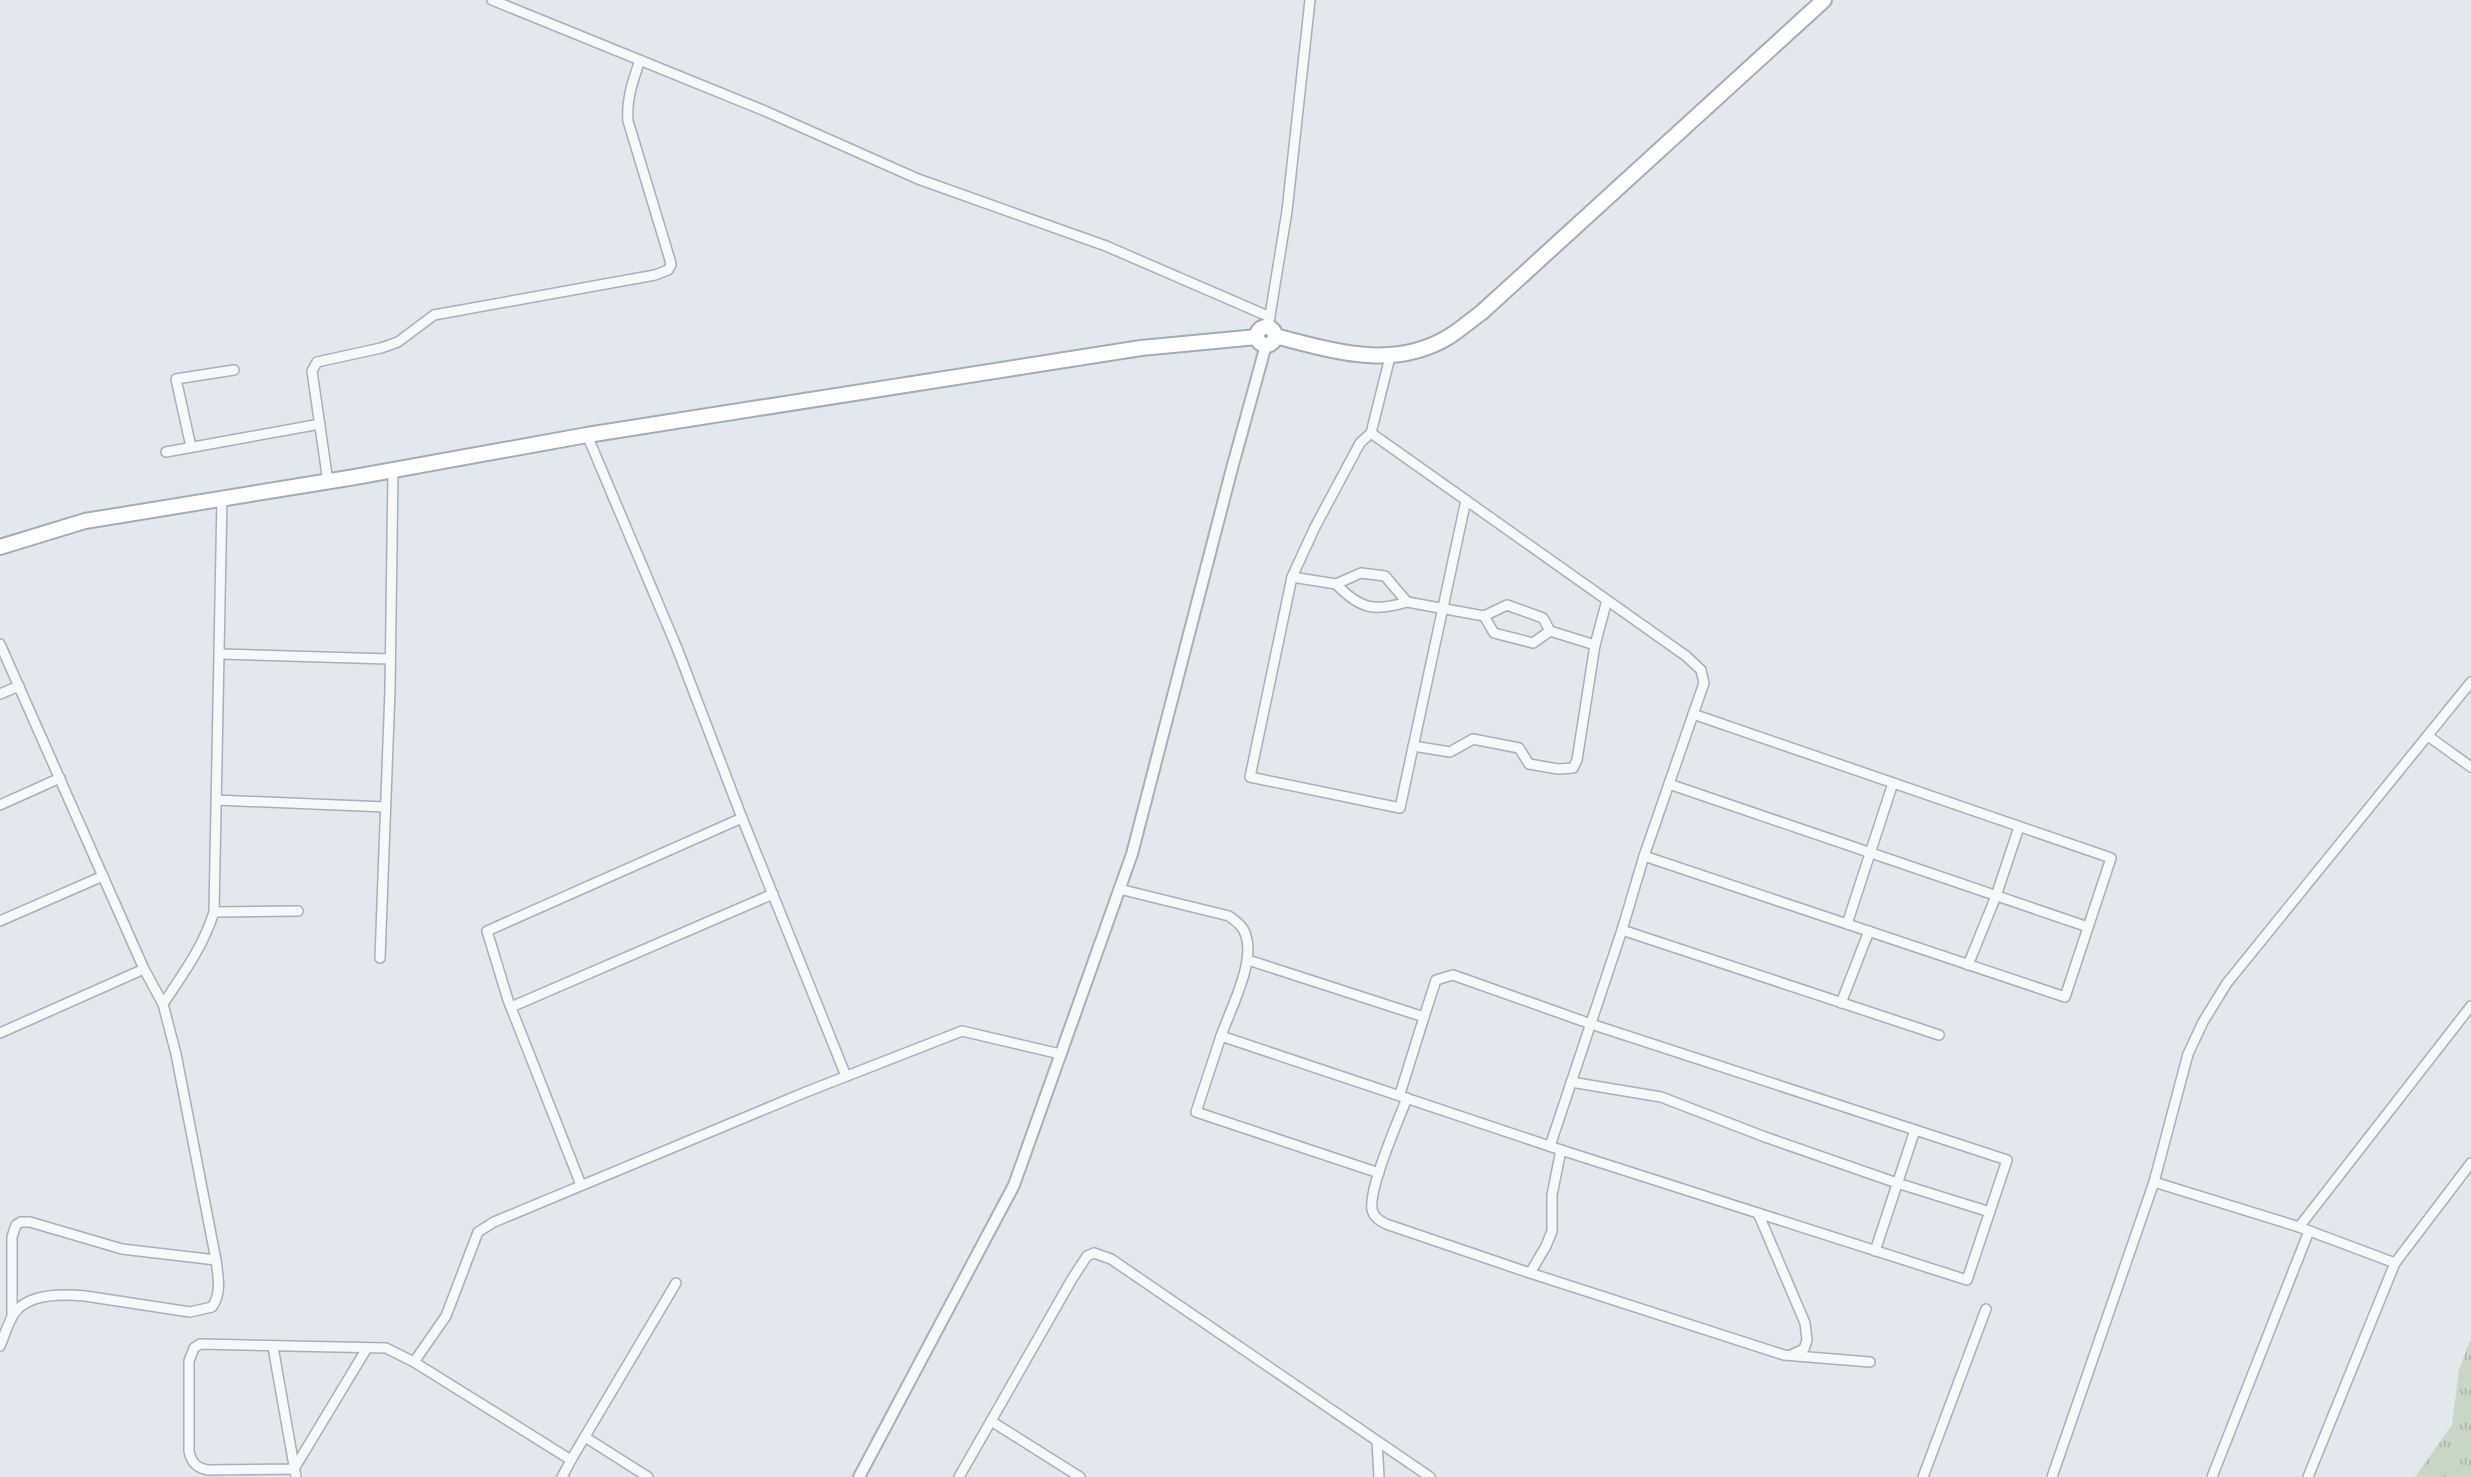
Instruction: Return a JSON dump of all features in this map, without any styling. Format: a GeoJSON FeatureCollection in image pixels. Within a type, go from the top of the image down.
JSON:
{"type":"FeatureCollection","features":[{"type":"Feature","properties":{"kind":"main road"},"geometry":{"type":"LineString","coordinates":[[0,547],[85,521],[328,482],[587,435],[1141,348],[1267,333],[1352,354],[1390,357],[1422,349],[1448,337],[1481,313],[1824,0]]}},
{"type":"Feature","properties":{"kind":"street"},"geometry":{"type":"LineString","coordinates":[[492,0],[765,111],[918,178],[1106,246],[1267,333]]}},
{"type":"Feature","properties":{"kind":"street"},"geometry":{"type":"LineString","coordinates":[[859,1477],[1014,1185],[1132,855],[1267,333],[1287,211],[1310,0]]}},
{"type":"Feature","properties":{"kind":"street"},"geometry":{"type":"LineString","coordinates":[[328,482],[312,371],[313,366],[323,359],[398,342],[434,316],[656,275],[668,270],[670,260],[628,121],[629,90],[640,60]]}},
{"type":"Feature","properties":{"kind":"street"},"geometry":{"type":"LineString","coordinates":[[1390,357],[1371,433],[1360,443],[1315,527],[1292,577],[1250,777],[1400,808],[1466,500]]}},
{"type":"Feature","properties":{"kind":"street"},"geometry":{"type":"LineString","coordinates":[[191,447],[176,379],[234,370]]}},
{"type":"Feature","properties":{"kind":"street"},"geometry":{"type":"LineString","coordinates":[[166,452],[320,424]]}},
{"type":"Feature","properties":{"kind":"street"},"geometry":{"type":"LineString","coordinates":[[1371,433],[1686,656],[1701,670],[1704,683],[1644,856],[1550,1146]]}},
{"type":"Feature","properties":{"kind":"street"},"geometry":{"type":"LineString","coordinates":[[587,435],[677,648],[846,1076]]}},
{"type":"Feature","properties":{"kind":"street"},"geometry":{"type":"LineString","coordinates":[[380,958],[393,470]]}},
{"type":"Feature","properties":{"kind":"street"},"geometry":{"type":"LineString","coordinates":[[163,1004],[194,958],[207,934],[214,912],[222,498]]}},
{"type":"Feature","properties":{"kind":"street"},"geometry":{"type":"LineString","coordinates":[[1292,577],[1336,584],[1361,573],[1385,576],[1407,602]]}},
{"type":"Feature","properties":{"kind":"street"},"geometry":{"type":"LineString","coordinates":[[1336,584],[1354,603],[1386,609],[1407,602],[1484,616],[1507,605],[1543,618],[1550,632],[1595,645]]}},
{"type":"Feature","properties":{"kind":"street"},"geometry":{"type":"LineString","coordinates":[[1413,746],[1450,752],[1472,739],[1519,748],[1529,764],[1558,769],[1573,768],[1577,760],[1595,645],[1607,600]]}},
{"type":"Feature","properties":{"kind":"street"},"geometry":{"type":"LineString","coordinates":[[1484,616],[1494,633],[1533,643],[1550,632]]}},
{"type":"Feature","properties":{"kind":"street"},"geometry":{"type":"LineString","coordinates":[[0,644],[144,969],[163,1004],[176,1054],[216,1260],[219,1291],[212,1307],[190,1312],[72,1295],[46,1297],[18,1308],[0,1346]]}},
{"type":"Feature","properties":{"kind":"street"},"geometry":{"type":"LineString","coordinates":[[220,654],[390,659]]}},
{"type":"Feature","properties":{"kind":"street"},"geometry":{"type":"LineString","coordinates":[[2052,1477],[2154,1182],[2189,1054],[2209,1012],[2227,983],[2471,682]]}},
{"type":"Feature","properties":{"kind":"street"},"geometry":{"type":"LineString","coordinates":[[0,694],[19,686]]}},
{"type":"Feature","properties":{"kind":"street"},"geometry":{"type":"LineString","coordinates":[[1644,856],[2065,997],[2111,858],[1693,714]]}},
{"type":"Feature","properties":{"kind":"street"},"geometry":{"type":"LineString","coordinates":[[2428,736],[2471,767]]}},
{"type":"Feature","properties":{"kind":"street"},"geometry":{"type":"LineString","coordinates":[[0,805],[60,778]]}},
{"type":"Feature","properties":{"kind":"street"},"geometry":{"type":"LineString","coordinates":[[1847,924],[1893,783]]}},
{"type":"Feature","properties":{"kind":"street"},"geometry":{"type":"LineString","coordinates":[[1669,784],[2088,927]]}},
{"type":"Feature","properties":{"kind":"street"},"geometry":{"type":"LineString","coordinates":[[216,800],[385,807]]}},
{"type":"Feature","properties":{"kind":"street"},"geometry":{"type":"LineString","coordinates":[[580,1185],[510,1007],[487,931],[742,818]]}},
{"type":"Feature","properties":{"kind":"street"},"geometry":{"type":"LineString","coordinates":[[1968,965],[2020,827]]}},
{"type":"Feature","properties":{"kind":"street"},"geometry":{"type":"LineString","coordinates":[[0,921],[103,876]]}},
{"type":"Feature","properties":{"kind":"street"},"geometry":{"type":"LineString","coordinates":[[1119,889],[1229,916],[1240,924],[1246,935],[1248,960],[1196,1112],[1379,1172]]}},
{"type":"Feature","properties":{"kind":"street"},"geometry":{"type":"LineString","coordinates":[[510,1007],[773,894]]}},
{"type":"Feature","properties":{"kind":"street"},"geometry":{"type":"LineString","coordinates":[[214,912],[298,912]]}},
{"type":"Feature","properties":{"kind":"street"},"geometry":{"type":"LineString","coordinates":[[1622,930],[1939,1035]]}},
{"type":"Feature","properties":{"kind":"street"},"geometry":{"type":"LineString","coordinates":[[1841,1003],[1869,931]]}},
{"type":"Feature","properties":{"kind":"street"},"geometry":{"type":"LineString","coordinates":[[1248,960],[1424,1017]]}},
{"type":"Feature","properties":{"kind":"street"},"geometry":{"type":"LineString","coordinates":[[0,1033],[144,969]]}},
{"type":"Feature","properties":{"kind":"street"},"geometry":{"type":"LineString","coordinates":[[1221,1036],[1404,1096],[1561,1150],[1967,1280],[2007,1160],[1591,1024],[1452,975],[1436,980],[1404,1096],[1379,1172],[1372,1208],[1380,1221],[1530,1273],[1784,1355],[1870,1362]]}},
{"type":"Feature","properties":{"kind":"street"},"geometry":{"type":"LineString","coordinates":[[2299,1227],[2471,1006]]}},
{"type":"Feature","properties":{"kind":"street"},"geometry":{"type":"LineString","coordinates":[[414,1362],[446,1316],[478,1232],[494,1222],[846,1076],[962,1031],[1060,1054]]}},
{"type":"Feature","properties":{"kind":"street"},"geometry":{"type":"LineString","coordinates":[[1572,1082],[1661,1097],[1765,1137],[1990,1212]]}},
{"type":"Feature","properties":{"kind":"street"},"geometry":{"type":"LineString","coordinates":[[1875,1251],[1915,1130]]}},
{"type":"Feature","properties":{"kind":"street"},"geometry":{"type":"LineString","coordinates":[[1530,1273],[1552,1231],[1552,1195],[1561,1150]]}},
{"type":"Feature","properties":{"kind":"street"},"geometry":{"type":"LineString","coordinates":[[2308,1477],[2395,1263],[2471,1163]]}},
{"type":"Feature","properties":{"kind":"street"},"geometry":{"type":"LineString","coordinates":[[2154,1182],[2299,1227],[2395,1263]]}},
{"type":"Feature","properties":{"kind":"street"},"geometry":{"type":"LineString","coordinates":[[1758,1213],[1805,1323],[1807,1340],[1804,1349],[1797,1354],[1784,1355]]}},
{"type":"Feature","properties":{"kind":"street"},"geometry":{"type":"LineString","coordinates":[[12,1318],[13,1231],[21,1222],[30,1222],[122,1249],[216,1260]]}},
{"type":"Feature","properties":{"kind":"street"},"geometry":{"type":"LineString","coordinates":[[2211,1477],[2309,1231]]}},
{"type":"Feature","properties":{"kind":"street"},"geometry":{"type":"LineString","coordinates":[[959,1477],[1072,1279],[1087,1256],[1094,1253],[1111,1259],[1430,1477]]}},
{"type":"Feature","properties":{"kind":"street"},"geometry":{"type":"LineString","coordinates":[[562,1477],[676,1283]]}},
{"type":"Feature","properties":{"kind":"street"},"geometry":{"type":"LineString","coordinates":[[1923,1477],[1986,1310]]}},
{"type":"Feature","properties":{"kind":"street"},"geometry":{"type":"LineString","coordinates":[[295,1473],[200,1469],[191,1458],[189,1361],[194,1348],[209,1342],[274,1347],[386,1348],[414,1362],[571,1460]]}},
{"type":"Feature","properties":{"kind":"street"},"geometry":{"type":"LineString","coordinates":[[274,1347],[295,1473]]}},
{"type":"Feature","properties":{"kind":"street"},"geometry":{"type":"LineString","coordinates":[[295,1473],[367,1348]]}},
{"type":"Feature","properties":{"kind":"street"},"geometry":{"type":"LineString","coordinates":[[991,1421],[1080,1477]]}},
{"type":"Feature","properties":{"kind":"street"},"geometry":{"type":"LineString","coordinates":[[585,1437],[648,1477]]}},
{"type":"Feature","properties":{"kind":"street"},"geometry":{"type":"LineString","coordinates":[[1377,1441],[1379,1477]]}},
{"type":"Feature","properties":{"kind":"green space"},"geometry":{"type":"Polygon","coordinates":[[[2471,1338],[2471,1477],[2415,1477],[2452,1425],[2459,1370],[2471,1338]]]}}]}
